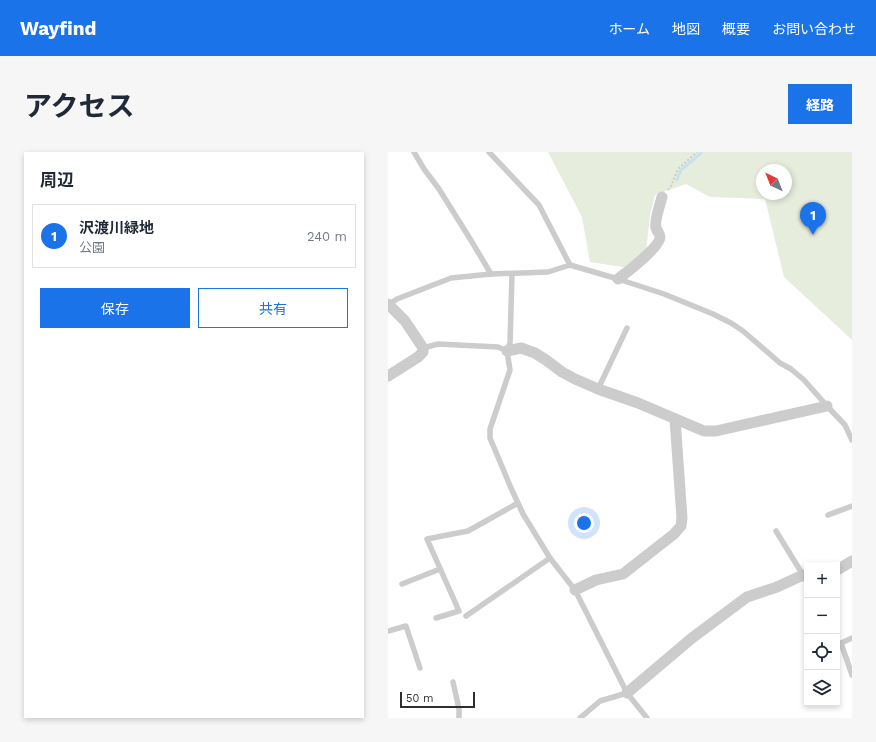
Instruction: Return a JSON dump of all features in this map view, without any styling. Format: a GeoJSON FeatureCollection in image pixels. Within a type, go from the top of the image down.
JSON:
{"type":"FeatureCollection","features":[{"type":"Feature","properties":{"kind":"street"},"geometry":{"type":"LineString","coordinates":[[618,279],[630,271],[658,243],[660,236],[656,227],[657,215],[662,197]]}},
{"type":"Feature","properties":{"kind":"street"},"geometry":{"type":"LineString","coordinates":[[388,304],[405,322],[423,348],[423,352],[418,357],[388,376]]}},
{"type":"Feature","properties":{"kind":"street"},"geometry":{"type":"LineString","coordinates":[[507,350],[521,348],[535,353],[562,372],[575,379],[638,403],[704,431],[716,431],[826,406]]}},
{"type":"Feature","properties":{"kind":"street"},"geometry":{"type":"LineString","coordinates":[[575,590],[596,580],[623,574],[674,534],[681,526],[682,518],[675,419]]}},
{"type":"Feature","properties":{"kind":"street"},"geometry":{"type":"LineString","coordinates":[[840,568],[852,561]]}},
{"type":"Feature","properties":{"kind":"street"},"geometry":{"type":"LineString","coordinates":[[627,693],[692,638],[747,597],[777,588],[804,576]]}},
{"type":"Feature","properties":{"kind":"lane"},"geometry":{"type":"LineString","coordinates":[[414,152],[424,170],[439,189],[491,274]]}},
{"type":"Feature","properties":{"kind":"lane"},"geometry":{"type":"LineString","coordinates":[[489,152],[539,205],[570,266]]}},
{"type":"Feature","properties":{"kind":"lane"},"geometry":{"type":"LineString","coordinates":[[388,304],[451,278],[491,274],[548,272],[570,266],[618,279],[664,294],[713,314],[743,331],[780,363],[791,369],[804,380],[826,406],[845,425],[852,440]]}},
{"type":"Feature","properties":{"kind":"lane"},"geometry":{"type":"LineString","coordinates":[[512,274],[510,343],[507,350],[510,370],[490,429],[490,438],[518,503],[537,538],[550,558],[575,590],[627,693],[647,718]]}},
{"type":"Feature","properties":{"kind":"lane"},"geometry":{"type":"LineString","coordinates":[[598,389],[627,328]]}},
{"type":"Feature","properties":{"kind":"lane"},"geometry":{"type":"LineString","coordinates":[[423,348],[438,344],[498,347],[507,350]]}},
{"type":"Feature","properties":{"kind":"lane"},"geometry":{"type":"LineString","coordinates":[[436,618],[459,611],[427,539],[468,531],[518,503]]}},
{"type":"Feature","properties":{"kind":"lane"},"geometry":{"type":"LineString","coordinates":[[828,515],[852,506]]}},
{"type":"Feature","properties":{"kind":"lane"},"geometry":{"type":"LineString","coordinates":[[776,531],[804,574]]}},
{"type":"Feature","properties":{"kind":"lane"},"geometry":{"type":"LineString","coordinates":[[466,616],[550,558]]}},
{"type":"Feature","properties":{"kind":"lane"},"geometry":{"type":"LineString","coordinates":[[402,584],[440,569]]}},
{"type":"Feature","properties":{"kind":"lane"},"geometry":{"type":"LineString","coordinates":[[388,631],[406,626],[420,668]]}},
{"type":"Feature","properties":{"kind":"lane"},"geometry":{"type":"LineString","coordinates":[[840,644],[852,638]]}},
{"type":"Feature","properties":{"kind":"lane"},"geometry":{"type":"LineString","coordinates":[[840,646],[852,675]]}},
{"type":"Feature","properties":{"kind":"lane"},"geometry":{"type":"LineString","coordinates":[[453,682],[459,709],[459,718]]}},
{"type":"Feature","properties":{"kind":"lane"},"geometry":{"type":"LineString","coordinates":[[580,718],[600,701],[627,693]]}},
{"type":"Feature","properties":{"kind":"path"},"geometry":{"type":"LineString","coordinates":[[662,197],[671,186],[678,169],[697,152]]}},
{"type":"Feature","properties":{"kind":"green space"},"geometry":{"type":"Polygon","coordinates":[[[548,152],[852,152],[852,340],[784,277],[765,200],[792,200],[792,164],[756,164],[756,199],[710,197],[686,184],[655,195],[650,215],[646,252],[629,268],[590,262],[582,217],[548,152]]]}},
{"type":"Feature","properties":{"kind":"waterway"},"geometry":{"type":"LineString","coordinates":[[677,180],[681,170],[701,152]]}},
{"type":"Feature","properties":{"kind":"place","name":"沢渡川緑地"},"geometry":{"type":"Point","coordinates":[813,235]}}]}
